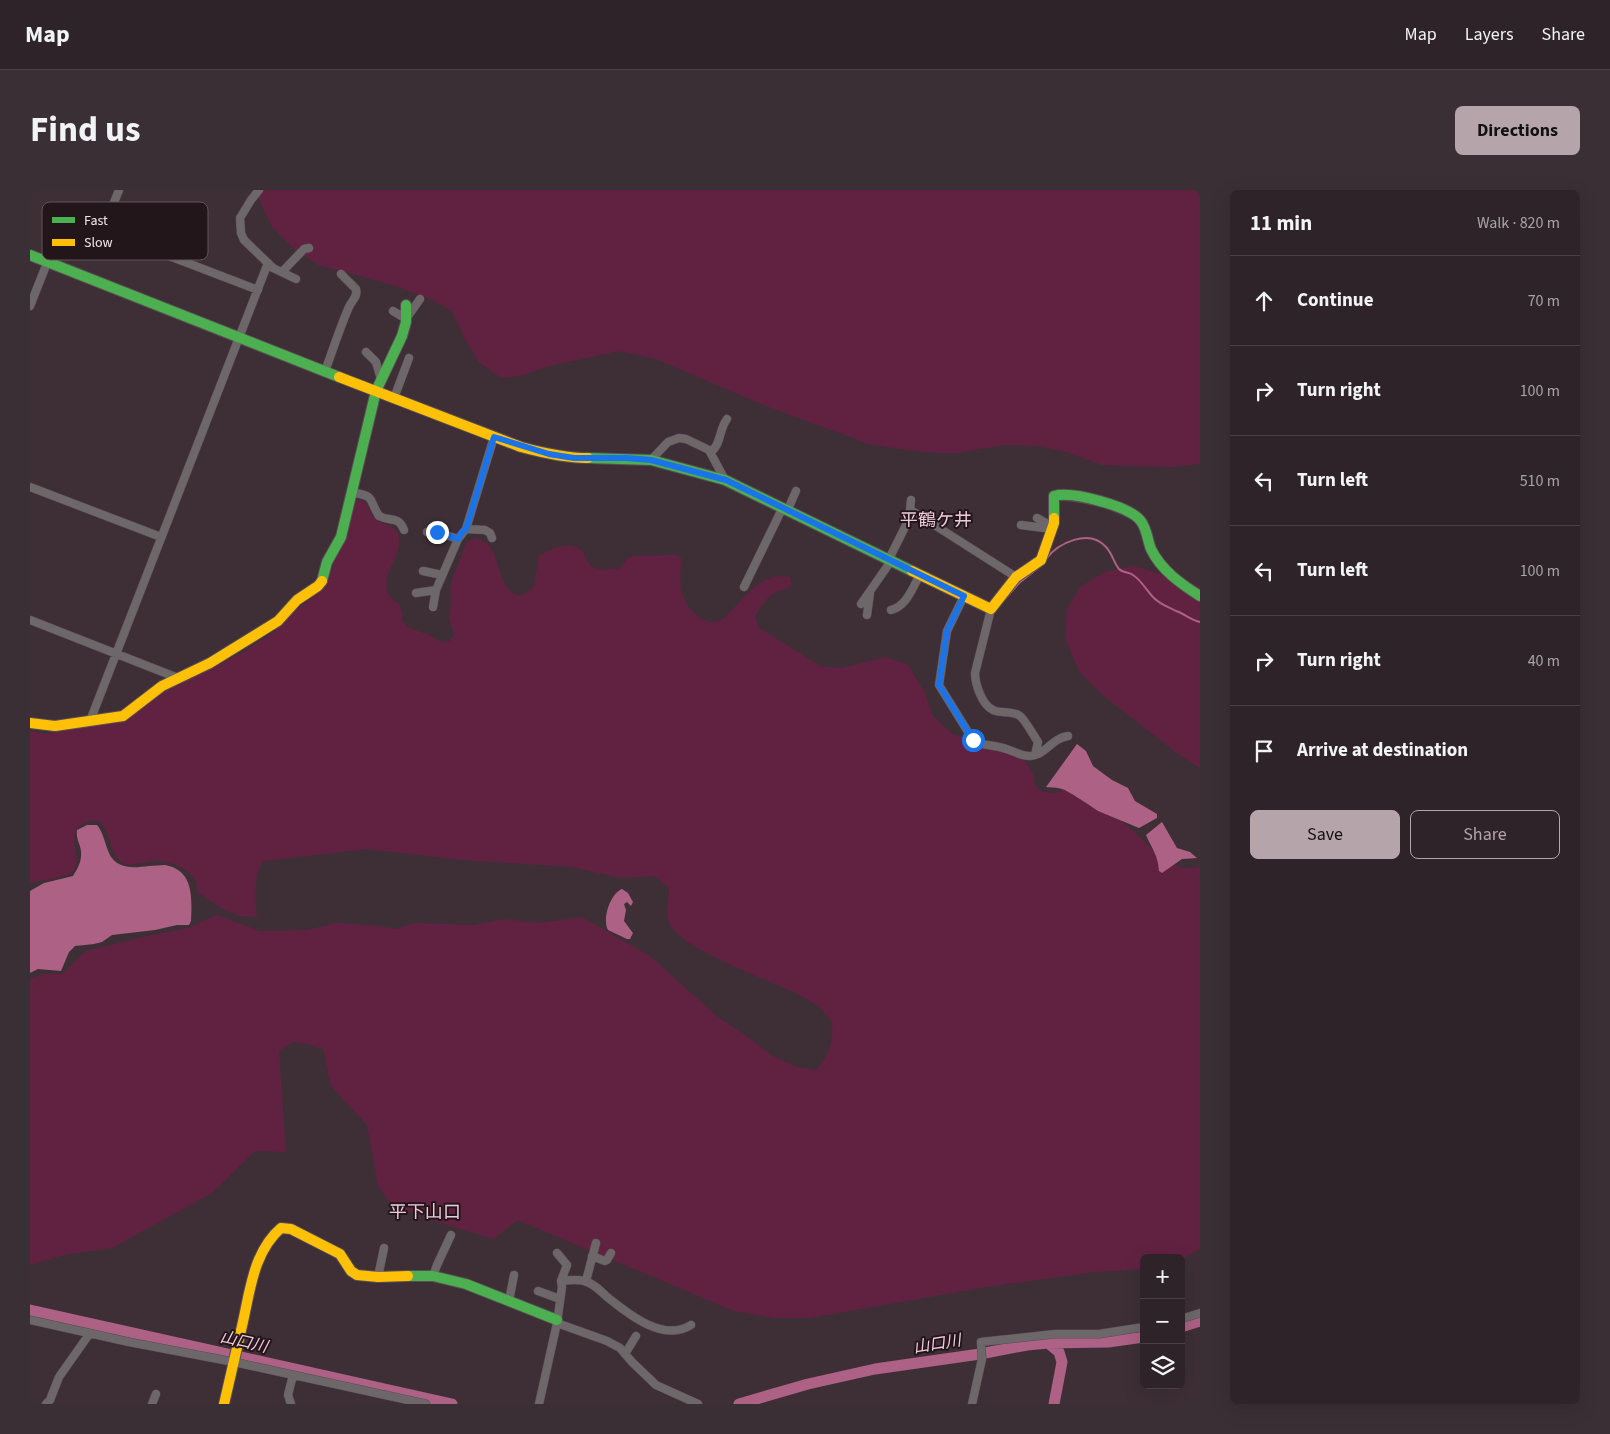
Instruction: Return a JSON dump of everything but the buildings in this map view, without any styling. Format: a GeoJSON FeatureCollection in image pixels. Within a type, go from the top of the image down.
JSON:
{"type":"FeatureCollection","features":[{"type":"Feature","properties":{"kind":"street"},"geometry":{"type":"LineString","coordinates":[[114,202],[119,190]]}},
{"type":"Feature","properties":{"kind":"street"},"geometry":{"type":"LineString","coordinates":[[259,190],[240,218],[244,240],[273,268],[296,279]]}},
{"type":"Feature","properties":{"kind":"street"},"geometry":{"type":"LineString","coordinates":[[282,272],[304,249],[309,248]]}},
{"type":"Feature","properties":{"kind":"street"},"geometry":{"type":"LineString","coordinates":[[30,255],[47,264],[494,437],[549,454],[574,458],[651,460],[726,480],[990,609]]}},
{"type":"Feature","properties":{"kind":"street"},"geometry":{"type":"LineString","coordinates":[[180,260],[258,290]]}},
{"type":"Feature","properties":{"kind":"street"},"geometry":{"type":"LineString","coordinates":[[90,721],[268,263]]}},
{"type":"Feature","properties":{"kind":"street"},"geometry":{"type":"LineString","coordinates":[[30,306],[47,264]]}},
{"type":"Feature","properties":{"kind":"street"},"geometry":{"type":"LineString","coordinates":[[325,371],[348,310],[357,292],[341,274]]}},
{"type":"Feature","properties":{"kind":"street"},"geometry":{"type":"LineString","coordinates":[[406,319],[420,299]]}},
{"type":"Feature","properties":{"kind":"street"},"geometry":{"type":"LineString","coordinates":[[30,723],[56,726],[123,716],[155,691],[210,663],[278,621],[297,600],[318,586],[323,580],[327,562],[341,537],[376,391],[402,336],[406,319],[406,304]]}},
{"type":"Feature","properties":{"kind":"street"},"geometry":{"type":"LineString","coordinates":[[393,311],[406,319]]}},
{"type":"Feature","properties":{"kind":"street"},"geometry":{"type":"LineString","coordinates":[[366,352],[376,362],[381,379]]}},
{"type":"Feature","properties":{"kind":"street"},"geometry":{"type":"LineString","coordinates":[[394,398],[409,358]]}},
{"type":"Feature","properties":{"kind":"street"},"geometry":{"type":"LineString","coordinates":[[711,452],[716,447],[727,419]]}},
{"type":"Feature","properties":{"kind":"street"},"geometry":{"type":"LineString","coordinates":[[433,607],[436,590],[442,575],[458,539],[466,529],[494,437]]}},
{"type":"Feature","properties":{"kind":"street"},"geometry":{"type":"LineString","coordinates":[[651,460],[668,442],[679,438],[694,441],[711,452],[726,480]]}},
{"type":"Feature","properties":{"kind":"street"},"geometry":{"type":"LineString","coordinates":[[30,486],[161,538]]}},
{"type":"Feature","properties":{"kind":"street"},"geometry":{"type":"LineString","coordinates":[[744,586],[796,491]]}},
{"type":"Feature","properties":{"kind":"street"},"geometry":{"type":"LineString","coordinates":[[351,492],[368,496],[372,499],[379,516],[399,521],[402,523],[404,530]]}},
{"type":"Feature","properties":{"kind":"street"},"geometry":{"type":"LineString","coordinates":[[1035,755],[1038,745],[1037,741],[1021,716],[995,711],[983,701],[976,682],[975,673],[990,609],[1016,577],[1041,560],[1053,528],[1054,496],[1060,493],[1078,495],[1138,518],[1150,547],[1161,564],[1184,586],[1200,596]]}},
{"type":"Feature","properties":{"kind":"street"},"geometry":{"type":"LineString","coordinates":[[861,604],[890,560],[912,513],[910,510],[911,500]]}},
{"type":"Feature","properties":{"kind":"street"},"geometry":{"type":"LineString","coordinates":[[912,513],[914,512],[1016,577]]}},
{"type":"Feature","properties":{"kind":"street"},"geometry":{"type":"LineString","coordinates":[[1037,518],[1053,528]]}},
{"type":"Feature","properties":{"kind":"street"},"geometry":{"type":"LineString","coordinates":[[1021,525],[1053,528]]}},
{"type":"Feature","properties":{"kind":"street"},"geometry":{"type":"LineString","coordinates":[[466,529],[485,530],[490,533],[492,538]]}},
{"type":"Feature","properties":{"kind":"street"},"geometry":{"type":"LineString","coordinates":[[427,532],[437,532],[458,539]]}},
{"type":"Feature","properties":{"kind":"street"},"geometry":{"type":"LineString","coordinates":[[424,571],[442,575]]}},
{"type":"Feature","properties":{"kind":"street"},"geometry":{"type":"LineString","coordinates":[[891,610],[899,608],[920,575]]}},
{"type":"Feature","properties":{"kind":"street"},"geometry":{"type":"LineString","coordinates":[[416,593],[436,590]]}},
{"type":"Feature","properties":{"kind":"street"},"geometry":{"type":"LineString","coordinates":[[867,614],[870,591]]}},
{"type":"Feature","properties":{"kind":"street"},"geometry":{"type":"LineString","coordinates":[[964,596],[947,631],[939,685],[974,741],[980,744],[1005,748],[1024,756],[1039,754],[1057,739],[1068,736]]}},
{"type":"Feature","properties":{"kind":"street"},"geometry":{"type":"LineString","coordinates":[[30,620],[178,678]]}},
{"type":"Feature","properties":{"kind":"street"},"geometry":{"type":"LineString","coordinates":[[224,1404],[258,1262],[276,1232],[282,1228],[291,1229],[340,1254],[351,1271],[357,1275],[378,1277],[433,1276],[466,1284],[607,1341],[620,1348],[656,1385],[698,1404]]}},
{"type":"Feature","properties":{"kind":"street"},"geometry":{"type":"LineString","coordinates":[[433,1276],[451,1235]]}},
{"type":"Feature","properties":{"kind":"street"},"geometry":{"type":"LineString","coordinates":[[586,1281],[596,1243]]}},
{"type":"Feature","properties":{"kind":"street"},"geometry":{"type":"LineString","coordinates":[[378,1277],[384,1248]]}},
{"type":"Feature","properties":{"kind":"street"},"geometry":{"type":"LineString","coordinates":[[539,1404],[557,1321],[561,1281],[567,1265],[557,1253]]}},
{"type":"Feature","properties":{"kind":"street"},"geometry":{"type":"LineString","coordinates":[[592,1256],[604,1261],[607,1260],[611,1253]]}},
{"type":"Feature","properties":{"kind":"street"},"geometry":{"type":"LineString","coordinates":[[509,1301],[514,1275]]}},
{"type":"Feature","properties":{"kind":"street"},"geometry":{"type":"LineString","coordinates":[[561,1281],[586,1281],[633,1317],[660,1330],[675,1331],[685,1329],[691,1325]]}},
{"type":"Feature","properties":{"kind":"street"},"geometry":{"type":"LineString","coordinates":[[538,1291],[560,1299]]}},
{"type":"Feature","properties":{"kind":"street"},"geometry":{"type":"LineString","coordinates":[[1185,1318],[1200,1313]]}},
{"type":"Feature","properties":{"kind":"street"},"geometry":{"type":"LineString","coordinates":[[30,1320],[90,1333],[235,1358],[293,1375],[426,1404]]}},
{"type":"Feature","properties":{"kind":"street"},"geometry":{"type":"LineString","coordinates":[[972,1404],[983,1355],[981,1342],[1032,1335],[1099,1334],[1140,1328]]}},
{"type":"Feature","properties":{"kind":"street"},"geometry":{"type":"LineString","coordinates":[[46,1404],[50,1400],[59,1377],[90,1333]]}},
{"type":"Feature","properties":{"kind":"street"},"geometry":{"type":"LineString","coordinates":[[625,1354],[636,1336]]}},
{"type":"Feature","properties":{"kind":"street"},"geometry":{"type":"LineString","coordinates":[[290,1404],[288,1395],[293,1375]]}},
{"type":"Feature","properties":{"kind":"street"},"geometry":{"type":"LineString","coordinates":[[152,1404],[156,1394]]}},
{"type":"Feature","properties":{"kind":"shaded area"},"geometry":{"type":"Polygon","coordinates":[[[255,190],[1200,190],[1200,464],[1170,467],[1102,465],[1063,451],[1038,446],[1005,445],[957,453],[939,453],[869,444],[766,406],[656,359],[619,351],[549,366],[520,376],[501,378],[479,362],[465,339],[452,311],[432,300],[390,284],[318,265],[292,247],[272,227],[255,190]]]}},
{"type":"Feature","properties":{"kind":"shaded area"},"geometry":{"type":"Polygon","coordinates":[[[359,499],[363,501],[376,519],[393,528],[398,533],[397,551],[387,579],[387,588],[390,596],[399,604],[402,621],[410,628],[442,642],[450,641],[454,636],[449,617],[452,580],[467,542],[477,538],[486,542],[491,548],[509,590],[514,594],[520,595],[534,587],[539,556],[560,546],[577,547],[584,553],[591,565],[603,570],[619,569],[627,559],[633,556],[678,555],[682,560],[680,577],[685,601],[702,619],[711,622],[723,619],[750,591],[764,581],[781,576],[790,577],[792,585],[771,595],[755,616],[758,627],[822,667],[842,668],[886,657],[908,665],[925,693],[933,716],[952,734],[1021,755],[1033,774],[1035,784],[1040,791],[1054,793],[1064,790],[1121,821],[1167,861],[1177,866],[1188,868],[1200,866],[1200,1249],[1185,1258],[1185,1254],[1140,1254],[1140,1269],[1093,1272],[980,1288],[810,1318],[774,1318],[734,1311],[517,1220],[494,1239],[391,1205],[378,1185],[367,1125],[331,1086],[323,1049],[293,1042],[279,1051],[286,1152],[255,1151],[212,1193],[112,1248],[68,1254],[30,1265],[30,979],[43,974],[62,974],[86,951],[188,928],[217,915],[260,931],[307,930],[336,923],[397,929],[414,923],[474,925],[504,919],[538,923],[582,917],[650,956],[719,1018],[773,1056],[797,1067],[816,1070],[828,1053],[832,1036],[832,1021],[820,1008],[798,995],[689,943],[675,931],[668,919],[669,888],[655,876],[620,878],[573,867],[462,860],[367,849],[263,861],[257,874],[255,896],[257,916],[249,917],[233,914],[197,892],[196,882],[193,877],[179,866],[161,861],[123,863],[113,851],[104,827],[100,822],[93,820],[84,823],[75,834],[77,862],[75,868],[70,873],[30,883],[30,731],[46,734],[64,729],[111,723],[153,698],[243,652],[274,632],[282,621],[309,600],[328,581],[349,531],[352,504],[359,499]]]}},
{"type":"Feature","properties":{"kind":"shaded area"},"geometry":{"type":"Polygon","coordinates":[[[1134,566],[1200,586],[1200,768],[1178,754],[1105,697],[1079,671],[1065,638],[1067,609],[1081,586],[1105,572],[1134,566]]]}},
{"type":"Feature","properties":{"kind":"shaded area"},"geometry":{"type":"Polygon","coordinates":[[[1077,744],[1086,751],[1093,766],[1112,780],[1128,788],[1135,801],[1157,814],[1157,818],[1139,828],[1098,811],[1065,790],[1046,787],[1077,744]]]}},
{"type":"Feature","properties":{"kind":"shaded area"},"geometry":{"type":"Polygon","coordinates":[[[1162,822],[1177,848],[1190,852],[1197,858],[1182,859],[1162,873],[1159,871],[1156,856],[1146,835],[1162,822]]]}},
{"type":"Feature","properties":{"kind":"shaded area"},"geometry":{"type":"Polygon","coordinates":[[[87,825],[97,825],[111,857],[119,864],[126,867],[165,865],[181,873],[186,879],[191,894],[191,921],[189,925],[177,925],[155,930],[112,935],[102,942],[75,946],[69,952],[61,971],[38,969],[30,973],[30,891],[44,883],[73,876],[81,858],[77,830],[87,825]]]}},
{"type":"Feature","properties":{"kind":"shaded area"},"geometry":{"type":"Polygon","coordinates":[[[622,889],[628,893],[633,902],[631,906],[627,902],[624,904],[626,910],[624,921],[633,933],[630,939],[608,930],[606,925],[608,907],[614,896],[622,889]]]}},
{"type":"Feature","properties":{"kind":"waterway"},"geometry":{"type":"LineString","coordinates":[[1046,559],[1058,548],[1074,540],[1083,538],[1099,541],[1108,549],[1119,569],[1136,577],[1157,600],[1200,622]]}},
{"type":"Feature","properties":{"kind":"waterway"},"geometry":{"type":"LineString","coordinates":[[1005,599],[1019,583],[1042,565]]}},
{"type":"Feature","properties":{"kind":"waterway","name":"山口川"},"geometry":{"type":"LineString","coordinates":[[30,1310],[452,1404]]}},
{"type":"Feature","properties":{"kind":"waterway","name":"山口川"},"geometry":{"type":"LineString","coordinates":[[1185,1326],[1200,1321]]}},
{"type":"Feature","properties":{"kind":"waterway","name":"山口川"},"geometry":{"type":"LineString","coordinates":[[739,1404],[808,1384],[875,1369],[980,1354],[1027,1345],[1108,1342],[1140,1338]]}},
{"type":"Feature","properties":{"kind":"waterway"},"geometry":{"type":"LineString","coordinates":[[1048,1343],[1059,1352],[1062,1362],[1054,1404]]}},
{"type":"Feature","properties":{"kind":"traffic: fast"},"geometry":{"type":"LineString","coordinates":[[30,255],[42,260]]}},
{"type":"Feature","properties":{"kind":"traffic: fast"},"geometry":{"type":"LineString","coordinates":[[43,260],[339,377]]}},
{"type":"Feature","properties":{"kind":"traffic: fast"},"geometry":{"type":"LineString","coordinates":[[322,581],[327,562],[341,537],[376,391],[402,336],[406,322],[406,305]]}},
{"type":"Feature","properties":{"kind":"traffic: fast"},"geometry":{"type":"LineString","coordinates":[[588,458],[651,460],[725,480],[912,571]]}},
{"type":"Feature","properties":{"kind":"traffic: fast"},"geometry":{"type":"LineString","coordinates":[[1054,518],[1054,496],[1062,495],[1099,501],[1134,515],[1140,520],[1146,530],[1151,549],[1160,564],[1200,596]]}},
{"type":"Feature","properties":{"kind":"traffic: fast"},"geometry":{"type":"LineString","coordinates":[[408,1276],[433,1276],[466,1284],[557,1320]]}},
{"type":"Feature","properties":{"kind":"traffic: slow"},"geometry":{"type":"LineString","coordinates":[[339,377],[521,447],[554,455],[588,458]]}},
{"type":"Feature","properties":{"kind":"traffic: slow"},"geometry":{"type":"LineString","coordinates":[[912,571],[991,609],[1016,577],[1041,560],[1054,518]]}},
{"type":"Feature","properties":{"kind":"traffic: slow"},"geometry":{"type":"LineString","coordinates":[[30,723],[55,726],[123,716],[162,686],[210,663],[278,621],[297,600],[318,586],[322,581]]}},
{"type":"Feature","properties":{"kind":"traffic: slow"},"geometry":{"type":"LineString","coordinates":[[224,1404],[254,1273],[264,1249],[281,1228],[291,1229],[340,1254],[351,1271],[357,1275],[378,1277],[408,1276]]}},
{"type":"Feature","properties":{"kind":"district","name":"平鶴ケ井"},"geometry":{"type":"Point","coordinates":[936,520]}},
{"type":"Feature","properties":{"kind":"district","name":"平下山口"},"geometry":{"type":"Point","coordinates":[425,1212]}},
{"type":"Feature","properties":{"kind":"route"},"geometry":{"type":"LineString","coordinates":[[437,532],[458,539],[466,529],[494,437],[549,454],[574,458],[651,460],[726,480],[964,596],[947,631],[939,685],[973,740]]}}]}
